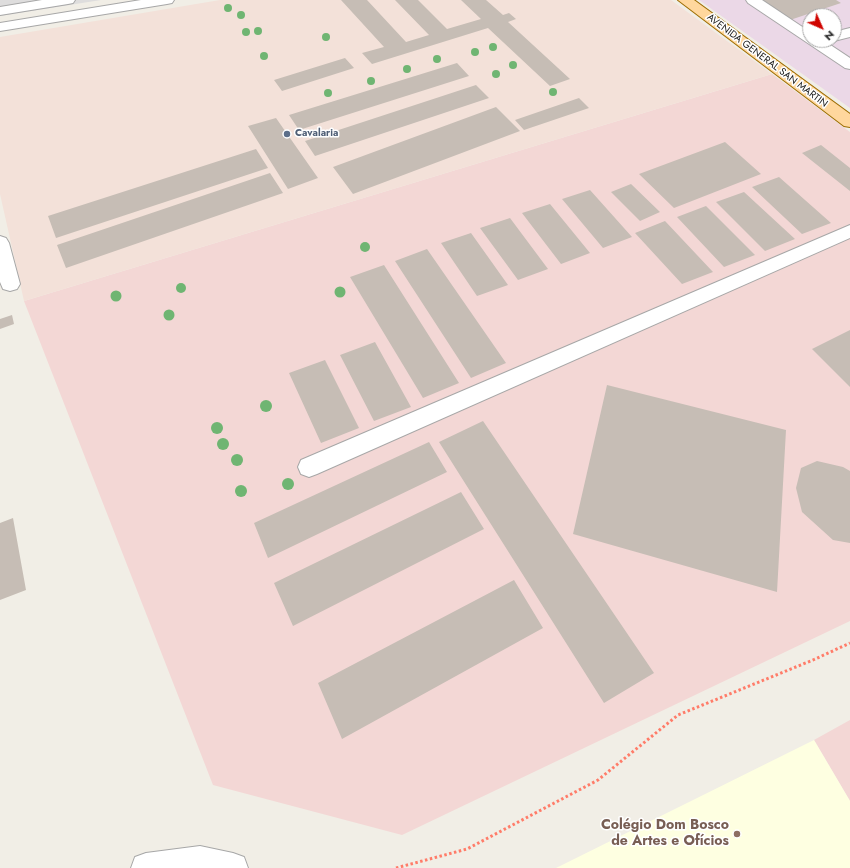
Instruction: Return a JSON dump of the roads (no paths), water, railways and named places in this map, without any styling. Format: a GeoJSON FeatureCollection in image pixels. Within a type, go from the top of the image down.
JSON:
{"type":"FeatureCollection","features":[{"type":"Feature","properties":{"kind":"main road","name":"AVENIDA GENERAL SAN MARTIN"},"geometry":{"type":"LineString","coordinates":[[685,0],[850,122]]}},
{"type":"Feature","properties":{"kind":"street"},"geometry":{"type":"LineString","coordinates":[[0,10],[68,0]]}},
{"type":"Feature","properties":{"kind":"street"},"geometry":{"type":"LineString","coordinates":[[0,27],[168,0]]}},
{"type":"Feature","properties":{"kind":"street"},"geometry":{"type":"LineString","coordinates":[[753,0],[802,31]]}},
{"type":"Feature","properties":{"kind":"street"},"geometry":{"type":"LineString","coordinates":[[827,48],[850,65]]}},
{"type":"Feature","properties":{"kind":"street"},"geometry":{"type":"LineString","coordinates":[[309,467],[850,231]]}},
{"type":"Feature","properties":{"kind":"street"},"geometry":{"type":"LineString","coordinates":[[0,243],[10,284]]}},
{"type":"Feature","properties":{"kind":"street"},"geometry":{"type":"LineString","coordinates":[[146,868],[200,861],[233,868]]}},
{"type":"Feature","properties":{"kind":"place","name":"Cavalaria"},"geometry":{"type":"Point","coordinates":[287,134]}},
{"type":"Feature","properties":{"kind":"place","name":"Colégio Dom Bosco de Artes e Ofícios"},"geometry":{"type":"Point","coordinates":[737,834]}}]}
